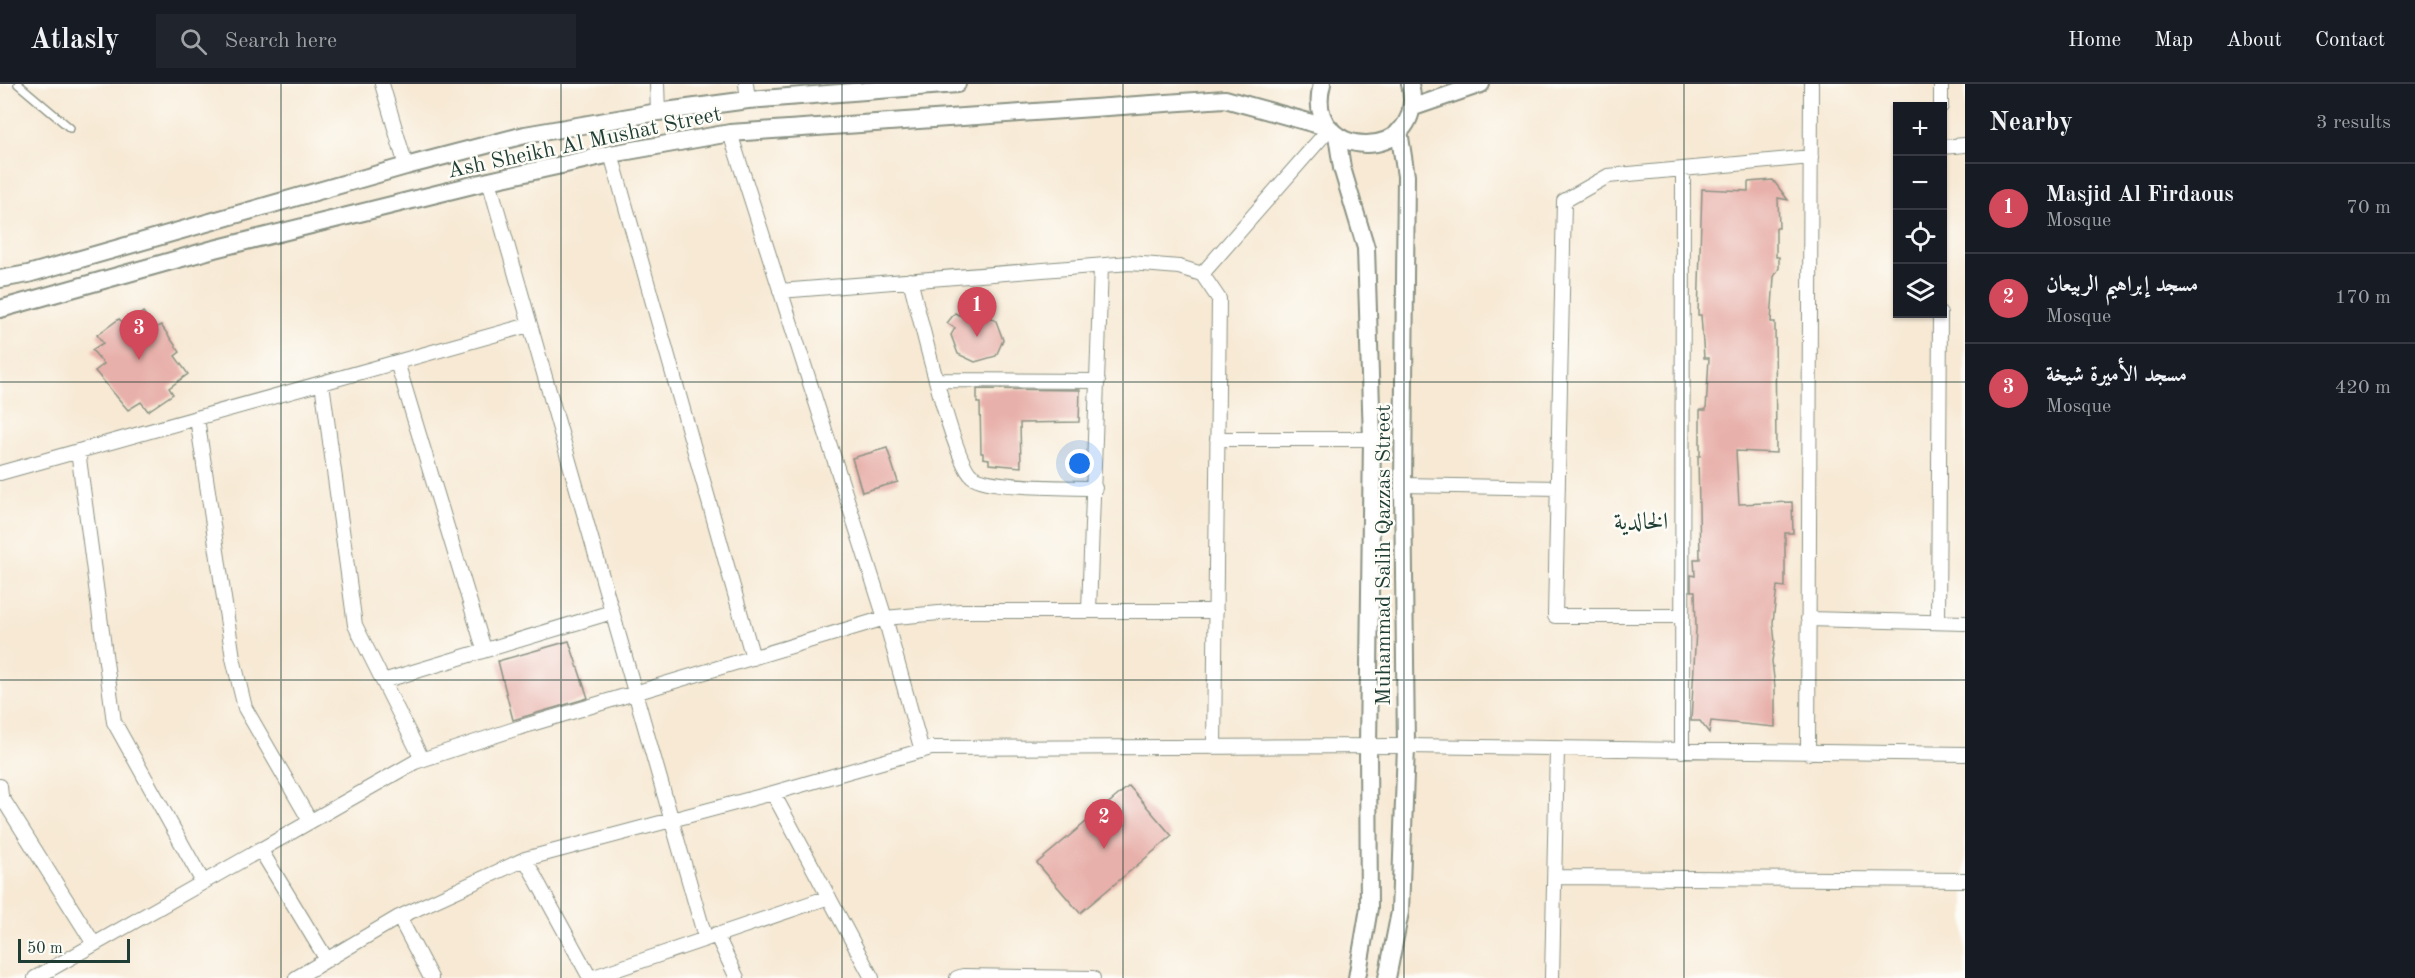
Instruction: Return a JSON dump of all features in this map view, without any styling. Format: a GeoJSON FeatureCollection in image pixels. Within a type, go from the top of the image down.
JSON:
{"type":"FeatureCollection","features":[{"type":"Feature","properties":{"kind":"street"},"geometry":{"type":"LineString","coordinates":[[382,84],[405,166]]}},
{"type":"Feature","properties":{"kind":"street"},"geometry":{"type":"LineString","coordinates":[[657,84],[658,112]]}},
{"type":"Feature","properties":{"kind":"street","name":"Ash Sheikh Al Mushat Street"},"geometry":{"type":"LineString","coordinates":[[0,279],[28,274],[405,166],[525,135],[658,112],[747,92],[957,84]]}},
{"type":"Feature","properties":{"kind":"street","name":"Muhammad Salih Qazzas Street"},"geometry":{"type":"LineString","coordinates":[[1322,84],[1320,101],[1323,116],[1334,132],[1366,249],[1372,439],[1368,747],[1370,908],[1357,978]]}},
{"type":"Feature","properties":{"kind":"street"},"geometry":{"type":"LineString","coordinates":[[1399,131],[1412,108],[1410,84]]}},
{"type":"Feature","properties":{"kind":"street"},"geometry":{"type":"LineString","coordinates":[[1412,108],[1480,84]]}},
{"type":"Feature","properties":{"kind":"street"},"geometry":{"type":"LineString","coordinates":[[1808,753],[1811,84]]}},
{"type":"Feature","properties":{"kind":"street"},"geometry":{"type":"LineString","coordinates":[[1941,84],[1941,102]]}},
{"type":"Feature","properties":{"kind":"street","name":"Ash Sheikh Al Mushat Street"},"geometry":{"type":"LineString","coordinates":[[0,309],[214,249],[489,181],[611,154],[730,133],[1225,99],[1334,132],[1349,142],[1369,145],[1388,140],[1399,131]]}},
{"type":"Feature","properties":{"kind":"street","name":"Muhammad Salih Qazzas Street"},"geometry":{"type":"LineString","coordinates":[[1387,978],[1400,912],[1406,746],[1403,485],[1406,176],[1399,131]]}},
{"type":"Feature","properties":{"kind":"street"},"geometry":{"type":"LineString","coordinates":[[1202,274],[1334,132]]}},
{"type":"Feature","properties":{"kind":"street"},"geometry":{"type":"LineString","coordinates":[[730,133],[885,618],[922,751]]}},
{"type":"Feature","properties":{"kind":"street"},"geometry":{"type":"LineString","coordinates":[[1947,147],[1965,145]]}},
{"type":"Feature","properties":{"kind":"street"},"geometry":{"type":"LineString","coordinates":[[611,154],[753,658]]}},
{"type":"Feature","properties":{"kind":"street"},"geometry":{"type":"LineString","coordinates":[[1682,616],[1555,616],[1564,201],[1608,176],[1810,157]]}},
{"type":"Feature","properties":{"kind":"street"},"geometry":{"type":"LineString","coordinates":[[1682,751],[1683,169]]}},
{"type":"Feature","properties":{"kind":"street"},"geometry":{"type":"LineString","coordinates":[[489,181],[672,820],[710,935],[738,978]]}},
{"type":"Feature","properties":{"kind":"street"},"geometry":{"type":"LineString","coordinates":[[780,291],[1130,263],[1179,267],[1202,274],[1219,299],[1214,747]]}},
{"type":"Feature","properties":{"kind":"street"},"geometry":{"type":"LineString","coordinates":[[1089,611],[1101,266]]}},
{"type":"Feature","properties":{"kind":"street"},"geometry":{"type":"LineString","coordinates":[[0,273],[28,274]]}},
{"type":"Feature","properties":{"kind":"street"},"geometry":{"type":"LineString","coordinates":[[910,280],[955,445],[971,476],[989,483],[1095,488]]}},
{"type":"Feature","properties":{"kind":"street"},"geometry":{"type":"LineString","coordinates":[[1938,622],[1940,318]]}},
{"type":"Feature","properties":{"kind":"street"},"geometry":{"type":"LineString","coordinates":[[0,473],[529,325]]}},
{"type":"Feature","properties":{"kind":"street"},"geometry":{"type":"LineString","coordinates":[[397,362],[484,649]]}},
{"type":"Feature","properties":{"kind":"street"},"geometry":{"type":"LineString","coordinates":[[938,380],[1098,381]]}},
{"type":"Feature","properties":{"kind":"street"},"geometry":{"type":"LineString","coordinates":[[322,383],[355,625],[422,759]]}},
{"type":"Feature","properties":{"kind":"street"},"geometry":{"type":"LineString","coordinates":[[197,418],[233,658],[245,708],[310,821]]}},
{"type":"Feature","properties":{"kind":"street"},"geometry":{"type":"LineString","coordinates":[[1217,439],[1372,439]]}},
{"type":"Feature","properties":{"kind":"street"},"geometry":{"type":"LineString","coordinates":[[78,451],[114,722],[203,882]]}},
{"type":"Feature","properties":{"kind":"street"},"geometry":{"type":"LineString","coordinates":[[1403,485],[1558,488]]}},
{"type":"Feature","properties":{"kind":"street"},"geometry":{"type":"LineString","coordinates":[[35,978],[422,759],[885,618],[961,611],[1216,611]]}},
{"type":"Feature","properties":{"kind":"street"},"geometry":{"type":"LineString","coordinates":[[383,681],[612,612]]}},
{"type":"Feature","properties":{"kind":"street"},"geometry":{"type":"LineString","coordinates":[[1808,619],[1965,622]]}},
{"type":"Feature","properties":{"kind":"street"},"geometry":{"type":"LineString","coordinates":[[296,978],[399,917],[525,859],[922,751],[943,748],[1406,746],[1965,754]]}},
{"type":"Feature","properties":{"kind":"street"},"geometry":{"type":"LineString","coordinates":[[1552,978],[1557,749]]}},
{"type":"Feature","properties":{"kind":"street"},"geometry":{"type":"LineString","coordinates":[[0,786],[1,796],[94,944]]}},
{"type":"Feature","properties":{"kind":"street"},"geometry":{"type":"LineString","coordinates":[[773,793],[872,978]]}},
{"type":"Feature","properties":{"kind":"street"},"geometry":{"type":"LineString","coordinates":[[260,849],[327,960]]}},
{"type":"Feature","properties":{"kind":"street"},"geometry":{"type":"LineString","coordinates":[[525,859],[591,978],[710,935],[829,897]]}},
{"type":"Feature","properties":{"kind":"street"},"geometry":{"type":"LineString","coordinates":[[1556,877],[1965,880]]}},
{"type":"Feature","properties":{"kind":"street"},"geometry":{"type":"LineString","coordinates":[[399,917],[431,978]]}},
{"type":"Feature","properties":{"kind":"street"},"geometry":{"type":"LineString","coordinates":[[957,978],[963,976],[1093,978]]}},
{"type":"Feature","properties":{"kind":"lane"},"geometry":{"type":"LineString","coordinates":[[18,84],[70,128]]}},
{"type":"Feature","properties":{"kind":"building"},"geometry":{"type":"Polygon","coordinates":[[[1773,180],[1788,200],[1778,198],[1779,228],[1776,228],[1776,257],[1779,257],[1779,268],[1774,277],[1771,322],[1775,322],[1776,453],[1736,451],[1739,504],[1792,502],[1793,533],[1785,533],[1785,587],[1777,586],[1773,623],[1775,727],[1711,721],[1709,733],[1700,721],[1691,721],[1696,629],[1695,591],[1691,591],[1691,575],[1695,576],[1694,559],[1700,559],[1698,456],[1700,456],[1700,410],[1706,410],[1709,358],[1704,358],[1701,315],[1698,315],[1702,189],[1748,191],[1748,182],[1773,180]]]}},
{"type":"Feature","properties":{"kind":"building"},"geometry":{"type":"Polygon","coordinates":[[[143,312],[155,328],[161,325],[180,352],[175,356],[188,374],[169,388],[173,394],[148,411],[141,402],[128,410],[95,371],[104,364],[92,350],[103,343],[97,335],[119,319],[126,325],[143,312]]]}},
{"type":"Feature","properties":{"kind":"building"},"geometry":{"type":"Polygon","coordinates":[[[981,312],[996,321],[1003,340],[996,356],[975,362],[958,354],[951,335],[955,328],[947,323],[955,313],[963,317],[981,312]]]}},
{"type":"Feature","properties":{"kind":"building"},"geometry":{"type":"Polygon","coordinates":[[[977,389],[1080,390],[1079,422],[1020,423],[1021,467],[989,464],[989,459],[983,458],[983,453],[981,453],[980,403],[977,403],[977,389]]]}},
{"type":"Feature","properties":{"kind":"building"},"geometry":{"type":"Polygon","coordinates":[[[887,448],[898,482],[862,492],[852,458],[887,448]]]}},
{"type":"Feature","properties":{"kind":"building"},"geometry":{"type":"Polygon","coordinates":[[[569,641],[588,698],[513,720],[498,661],[569,641]]]}},
{"type":"Feature","properties":{"kind":"building"},"geometry":{"type":"Polygon","coordinates":[[[1129,786],[1172,836],[1080,913],[1037,863],[1129,786]]]}},
{"type":"Feature","properties":{"kind":"place","name":"Masjid Al Firdaous"},"geometry":{"type":"Point","coordinates":[977,337]}},
{"type":"Feature","properties":{"kind":"place","name":"مسجد الأميرة شيخة"},"geometry":{"type":"Point","coordinates":[139,360]}},
{"type":"Feature","properties":{"kind":"place","name":"مسجد إبراهيم الربيعان"},"geometry":{"type":"Point","coordinates":[1104,849]}},
{"type":"Feature","properties":{"kind":"district","name":"الخالدية"},"geometry":{"type":"Point","coordinates":[1641,521]}}]}
